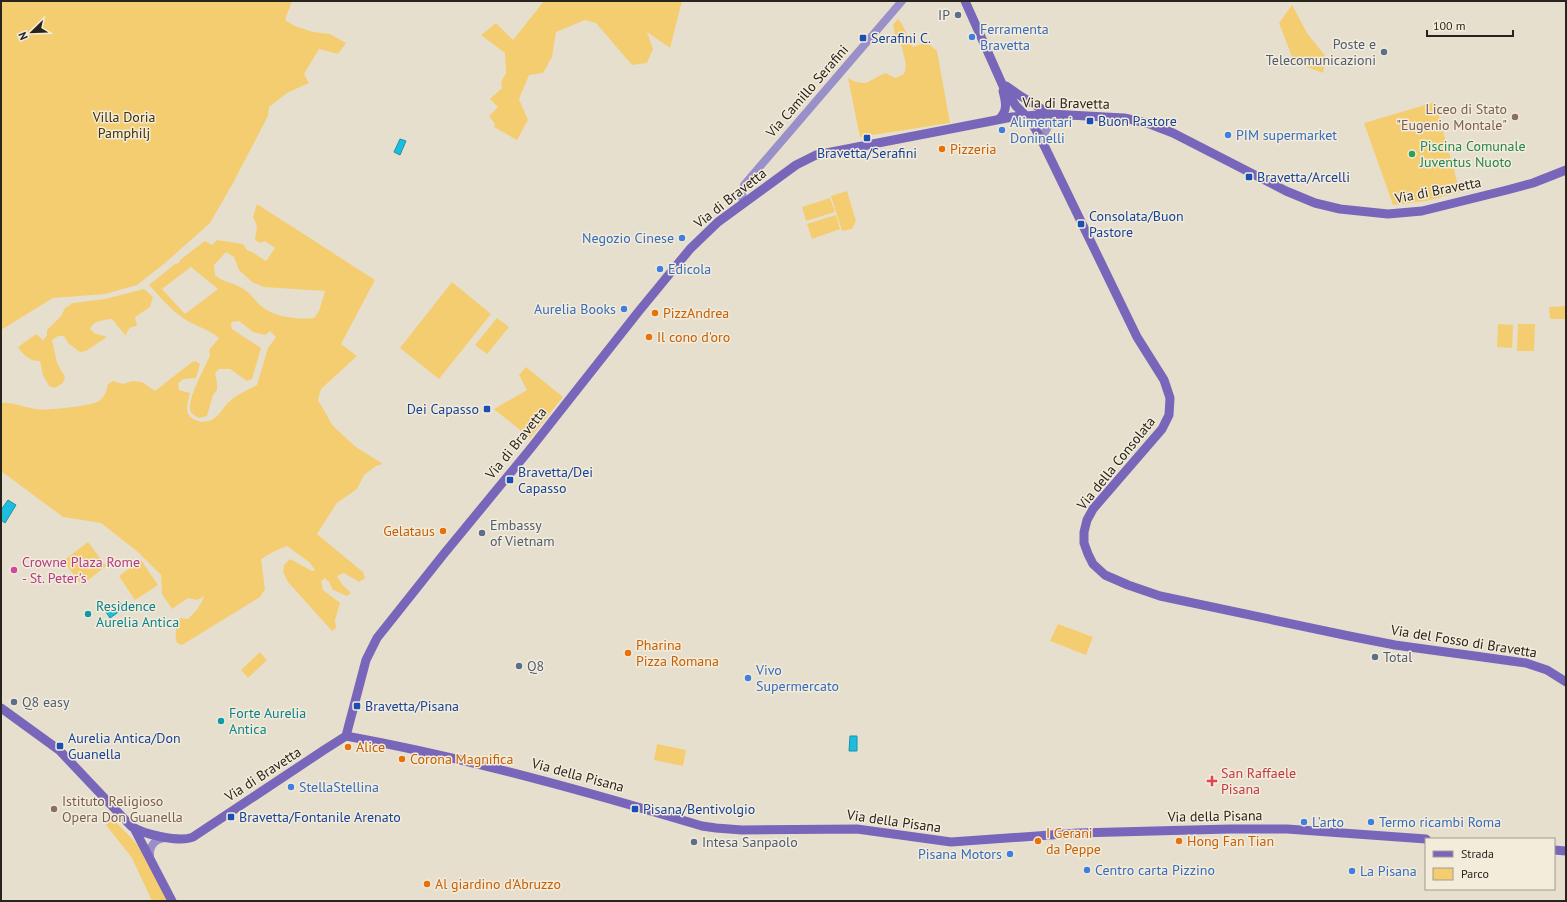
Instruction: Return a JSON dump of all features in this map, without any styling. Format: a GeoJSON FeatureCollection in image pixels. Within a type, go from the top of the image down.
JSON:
{"type":"FeatureCollection","features":[{"type":"Feature","properties":{"kind":"main road"},"geometry":{"type":"LineString","coordinates":[[966,1],[1000,80],[1006,106],[1004,114],[999,119]]}},
{"type":"Feature","properties":{"kind":"main road"},"geometry":{"type":"LineString","coordinates":[[1000,80],[1018,95],[1050,114]]}},
{"type":"Feature","properties":{"kind":"main road","name":"Via della Consolata"},"geometry":{"type":"LineString","coordinates":[[1000,80],[1009,96],[1026,115],[1041,139],[1137,337],[1166,384],[1170,398],[1169,415],[1162,429],[1092,509],[1088,516],[1084,538],[1085,548],[1090,560],[1109,578],[1160,596],[1377,642]]}},
{"type":"Feature","properties":{"kind":"main road","name":"Via di Bravetta"},"geometry":{"type":"LineString","coordinates":[[135,830],[168,838],[182,839],[192,837],[346,736],[366,660],[373,644],[381,633],[536,443],[634,316],[682,258],[718,222],[796,165],[816,156],[999,119],[1026,115],[1050,114],[1110,117],[1146,123],[1173,133],[1304,198],[1332,208],[1367,213],[1397,214],[1438,207],[1523,186],[1566,170]]}},
{"type":"Feature","properties":{"kind":"main road","name":"Via del Fosso di Bravetta"},"geometry":{"type":"LineString","coordinates":[[1377,642],[1526,663],[1547,670],[1566,682]]}},
{"type":"Feature","properties":{"kind":"main road"},"geometry":{"type":"LineString","coordinates":[[1,708],[59,750],[135,830],[150,856],[172,901]]}},
{"type":"Feature","properties":{"kind":"main road","name":"Via della Pisana"},"geometry":{"type":"LineString","coordinates":[[346,736],[455,758],[616,800],[702,826],[724,829],[848,828],[865,829],[948,842],[1078,833],[1230,829],[1287,829],[1425,839]]}},
{"type":"Feature","properties":{"kind":"main road"},"geometry":{"type":"LineString","coordinates":[[1555,850],[1566,851]]}},
{"type":"Feature","properties":{"kind":"street","name":"Via Camillo Serafini"},"geometry":{"type":"LineString","coordinates":[[744,203],[742,192],[745,184],[902,1]]}},
{"type":"Feature","properties":{"kind":"street"},"geometry":{"type":"LineString","coordinates":[[1041,139],[1048,127],[1063,115]]}},
{"type":"Feature","properties":{"kind":"street"},"geometry":{"type":"LineString","coordinates":[[150,856],[151,848],[154,842],[160,839],[168,838]]}},
{"type":"Feature","properties":{"kind":"green space","name":"Villa Doria Pamphilj"},"geometry":{"type":"Polygon","coordinates":[[[1,1],[292,1],[285,20],[295,26],[313,32],[330,34],[346,43],[338,54],[319,49],[304,74],[309,83],[287,93],[269,107],[268,116],[232,185],[210,223],[164,264],[137,285],[105,294],[53,298],[1,330],[1,1]]]}},
{"type":"Feature","properties":{"kind":"green space"},"geometry":{"type":"Polygon","coordinates":[[[544,1],[682,1],[670,48],[647,32],[653,49],[647,63],[632,65],[596,23],[585,20],[556,32],[552,57],[543,73],[529,75],[519,99],[528,120],[517,140],[494,127],[495,124],[489,116],[498,107],[490,99],[502,88],[501,82],[506,73],[505,53],[481,35],[496,23],[513,40],[544,1]]]}},
{"type":"Feature","properties":{"kind":"green space"},"geometry":{"type":"Polygon","coordinates":[[[1292,5],[1307,33],[1326,57],[1323,73],[1294,62],[1279,23],[1292,5]]]}},
{"type":"Feature","properties":{"kind":"green space"},"geometry":{"type":"Polygon","coordinates":[[[898,19],[913,47],[927,42],[937,51],[950,123],[860,137],[848,78],[864,83],[886,73],[895,78],[904,74],[906,66],[904,57],[900,40],[896,40],[893,25],[898,19]]]}},
{"type":"Feature","properties":{"kind":"green space","name":"Piscina Comunale Juventus Nuoto"},"geometry":{"type":"Polygon","coordinates":[[[1435,102],[1460,192],[1426,201],[1393,205],[1364,123],[1435,102]]]}},
{"type":"Feature","properties":{"kind":"green space"},"geometry":{"type":"Polygon","coordinates":[[[847,191],[856,221],[852,229],[842,231],[831,196],[847,191]]]}},
{"type":"Feature","properties":{"kind":"green space"},"geometry":{"type":"Polygon","coordinates":[[[830,198],[835,212],[806,221],[802,207],[830,198]]]}},
{"type":"Feature","properties":{"kind":"green space"},"geometry":{"type":"Polygon","coordinates":[[[257,204],[375,280],[341,344],[357,356],[321,389],[318,400],[333,426],[356,447],[383,464],[376,466],[364,475],[357,489],[337,503],[317,534],[363,572],[365,578],[359,582],[344,573],[337,576],[342,584],[351,593],[347,596],[333,590],[325,578],[321,581],[323,590],[340,603],[335,620],[336,628],[332,631],[288,582],[283,572],[284,565],[290,559],[312,571],[315,570],[309,562],[287,546],[261,559],[265,589],[260,597],[182,645],[177,643],[176,640],[176,622],[181,618],[188,619],[199,606],[204,596],[197,600],[188,598],[172,609],[162,594],[161,575],[138,552],[101,523],[63,517],[1,471],[1,403],[10,403],[40,409],[56,409],[92,404],[102,399],[108,384],[113,381],[123,384],[132,381],[142,382],[155,391],[192,362],[196,361],[200,364],[196,378],[184,379],[178,383],[179,390],[190,393],[187,408],[193,419],[205,422],[215,417],[233,399],[257,385],[268,348],[276,337],[270,331],[265,335],[253,332],[239,321],[232,322],[232,329],[261,348],[252,379],[247,381],[230,369],[219,369],[215,373],[217,390],[213,395],[207,416],[199,418],[191,412],[190,407],[193,392],[210,355],[209,350],[219,338],[211,332],[186,320],[166,304],[149,285],[175,264],[179,263],[180,260],[205,241],[212,245],[217,240],[243,244],[247,250],[266,261],[275,248],[265,241],[260,243],[255,240],[257,226],[253,217],[257,204]],[[226,252],[214,265],[215,275],[222,280],[245,290],[266,310],[286,317],[301,319],[314,318],[319,311],[325,291],[264,287],[252,282],[239,270],[234,257],[226,252]],[[191,267],[162,289],[185,314],[218,289],[191,267]]]}},
{"type":"Feature","properties":{"kind":"green space"},"geometry":{"type":"Polygon","coordinates":[[[836,215],[840,229],[812,239],[807,224],[836,215]]]}},
{"type":"Feature","properties":{"kind":"green space"},"geometry":{"type":"Polygon","coordinates":[[[452,282],[491,314],[439,379],[400,348],[452,282]]]}},
{"type":"Feature","properties":{"kind":"green space"},"geometry":{"type":"Polygon","coordinates":[[[144,289],[153,297],[150,307],[135,317],[137,326],[129,329],[126,336],[112,319],[100,321],[92,326],[90,329],[94,333],[107,337],[86,351],[80,352],[68,343],[64,336],[58,336],[52,340],[57,363],[65,377],[63,383],[55,388],[49,386],[43,375],[40,361],[33,360],[28,357],[22,353],[18,347],[36,334],[43,340],[47,336],[47,330],[61,316],[65,308],[73,303],[105,299],[144,289]]]}},
{"type":"Feature","properties":{"kind":"green space"},"geometry":{"type":"Polygon","coordinates":[[[1566,306],[1566,319],[1550,319],[1549,307],[1566,306]]]}},
{"type":"Feature","properties":{"kind":"green space"},"geometry":{"type":"Polygon","coordinates":[[[497,318],[509,327],[487,354],[475,345],[497,318]]]}},
{"type":"Feature","properties":{"kind":"green space"},"geometry":{"type":"Polygon","coordinates":[[[1498,324],[1513,325],[1512,348],[1497,347],[1498,324]]]}},
{"type":"Feature","properties":{"kind":"green space"},"geometry":{"type":"Polygon","coordinates":[[[1518,324],[1535,324],[1534,351],[1517,351],[1518,324]]]}},
{"type":"Feature","properties":{"kind":"green space"},"geometry":{"type":"Polygon","coordinates":[[[526,367],[563,397],[530,438],[494,409],[527,390],[519,375],[526,367]]]}},
{"type":"Feature","properties":{"kind":"green space"},"geometry":{"type":"Polygon","coordinates":[[[88,542],[106,566],[82,585],[63,561],[88,542]]]}},
{"type":"Feature","properties":{"kind":"green space"},"geometry":{"type":"Polygon","coordinates":[[[141,560],[158,585],[135,600],[119,576],[141,560]]]}},
{"type":"Feature","properties":{"kind":"green space"},"geometry":{"type":"Polygon","coordinates":[[[1058,624],[1093,637],[1086,655],[1050,641],[1058,624]]]}},
{"type":"Feature","properties":{"kind":"green space"},"geometry":{"type":"Polygon","coordinates":[[[260,652],[267,660],[248,678],[241,670],[260,652]]]}},
{"type":"Feature","properties":{"kind":"green space"},"geometry":{"type":"Polygon","coordinates":[[[657,744],[686,750],[683,766],[654,760],[657,744]]]}},
{"type":"Feature","properties":{"kind":"green space"},"geometry":{"type":"Polygon","coordinates":[[[112,818],[137,844],[157,876],[169,901],[152,901],[132,858],[106,825],[112,818]]]}},
{"type":"Feature","properties":{"kind":"water"},"geometry":{"type":"Polygon","coordinates":[[[400,139],[406,141],[400,155],[394,152],[400,139]]]}},
{"type":"Feature","properties":{"kind":"water"},"geometry":{"type":"Polygon","coordinates":[[[8,500],[16,505],[5,523],[1,520],[1,510],[8,500]]]}},
{"type":"Feature","properties":{"kind":"water"},"geometry":{"type":"Polygon","coordinates":[[[120,602],[124,608],[110,618],[106,612],[120,602]]]}},
{"type":"Feature","properties":{"kind":"water"},"geometry":{"type":"Polygon","coordinates":[[[850,736],[857,736],[857,751],[849,751],[850,736]]]}},
{"type":"Feature","properties":{"kind":"place","name":"IP"},"geometry":{"type":"Point","coordinates":[958,15]}},
{"type":"Feature","properties":{"kind":"place","name":"Ferramenta Bravetta"},"geometry":{"type":"Point","coordinates":[972,37]}},
{"type":"Feature","properties":{"kind":"place","name":"Serafini C."},"geometry":{"type":"Point","coordinates":[863,38]}},
{"type":"Feature","properties":{"kind":"place","name":"Poste e Telecomunicazioni"},"geometry":{"type":"Point","coordinates":[1384,52]}},
{"type":"Feature","properties":{"kind":"place","name":"Liceo di Stato \"Eugenio Montale\""},"geometry":{"type":"Point","coordinates":[1515,117]}},
{"type":"Feature","properties":{"kind":"place","name":"Buon Pastore"},"geometry":{"type":"Point","coordinates":[1090,121]}},
{"type":"Feature","properties":{"kind":"place","name":"Alimentari Doninelli"},"geometry":{"type":"Point","coordinates":[1002,130]}},
{"type":"Feature","properties":{"kind":"place","name":"PIM supermarket"},"geometry":{"type":"Point","coordinates":[1228,135]}},
{"type":"Feature","properties":{"kind":"place","name":"Bravetta/Serafini"},"geometry":{"type":"Point","coordinates":[867,138]}},
{"type":"Feature","properties":{"kind":"place","name":"Pizzeria"},"geometry":{"type":"Point","coordinates":[942,149]}},
{"type":"Feature","properties":{"kind":"place","name":"Piscina Comunale Juventus Nuoto"},"geometry":{"type":"Point","coordinates":[1412,154]}},
{"type":"Feature","properties":{"kind":"place","name":"Bravetta/Arcelli"},"geometry":{"type":"Point","coordinates":[1249,177]}},
{"type":"Feature","properties":{"kind":"place","name":"Consolata/Buon Pastore"},"geometry":{"type":"Point","coordinates":[1081,224]}},
{"type":"Feature","properties":{"kind":"place","name":"Negozio Cinese"},"geometry":{"type":"Point","coordinates":[682,238]}},
{"type":"Feature","properties":{"kind":"place","name":"Edicola"},"geometry":{"type":"Point","coordinates":[660,269]}},
{"type":"Feature","properties":{"kind":"place","name":"Aurelia Books"},"geometry":{"type":"Point","coordinates":[624,309]}},
{"type":"Feature","properties":{"kind":"place","name":"PizzAndrea"},"geometry":{"type":"Point","coordinates":[655,313]}},
{"type":"Feature","properties":{"kind":"place","name":"Il cono d'oro"},"geometry":{"type":"Point","coordinates":[649,337]}},
{"type":"Feature","properties":{"kind":"place","name":"Dei Capasso"},"geometry":{"type":"Point","coordinates":[487,409]}},
{"type":"Feature","properties":{"kind":"place","name":"Bravetta/Dei Capasso"},"geometry":{"type":"Point","coordinates":[510,480]}},
{"type":"Feature","properties":{"kind":"place","name":"Gelataus"},"geometry":{"type":"Point","coordinates":[443,531]}},
{"type":"Feature","properties":{"kind":"place","name":"Embassy of Vietnam"},"geometry":{"type":"Point","coordinates":[482,533]}},
{"type":"Feature","properties":{"kind":"place","name":"Crowne Plaza Rome - St. Peter's"},"geometry":{"type":"Point","coordinates":[14,570]}},
{"type":"Feature","properties":{"kind":"place","name":"Residence Aurelia Antica"},"geometry":{"type":"Point","coordinates":[88,614]}},
{"type":"Feature","properties":{"kind":"place","name":"Pharina Pizza Romana"},"geometry":{"type":"Point","coordinates":[628,653]}},
{"type":"Feature","properties":{"kind":"place","name":"Total"},"geometry":{"type":"Point","coordinates":[1375,657]}},
{"type":"Feature","properties":{"kind":"place","name":"Q8"},"geometry":{"type":"Point","coordinates":[519,666]}},
{"type":"Feature","properties":{"kind":"place","name":"Vivo Supermercato"},"geometry":{"type":"Point","coordinates":[748,678]}},
{"type":"Feature","properties":{"kind":"place","name":"Q8 easy"},"geometry":{"type":"Point","coordinates":[14,702]}},
{"type":"Feature","properties":{"kind":"place","name":"Bravetta/Pisana"},"geometry":{"type":"Point","coordinates":[357,706]}},
{"type":"Feature","properties":{"kind":"place","name":"Forte Aurelia Antica"},"geometry":{"type":"Point","coordinates":[221,721]}},
{"type":"Feature","properties":{"kind":"place","name":"Aurelia Antica/Don Guanella"},"geometry":{"type":"Point","coordinates":[60,746]}},
{"type":"Feature","properties":{"kind":"place","name":"Alice"},"geometry":{"type":"Point","coordinates":[348,747]}},
{"type":"Feature","properties":{"kind":"place","name":"Corona Magnifica"},"geometry":{"type":"Point","coordinates":[402,759]}},
{"type":"Feature","properties":{"kind":"place","name":"San Raffaele Pisana"},"geometry":{"type":"Point","coordinates":[1212,781]}},
{"type":"Feature","properties":{"kind":"place","name":"StellaStellina"},"geometry":{"type":"Point","coordinates":[291,787]}},
{"type":"Feature","properties":{"kind":"place","name":"Istituto Religioso Opera Don Guanella"},"geometry":{"type":"Point","coordinates":[54,809]}},
{"type":"Feature","properties":{"kind":"place","name":"Pisana/Bentivolgio"},"geometry":{"type":"Point","coordinates":[635,809]}},
{"type":"Feature","properties":{"kind":"place","name":"Bravetta/Fontanile Arenato"},"geometry":{"type":"Point","coordinates":[231,817]}},
{"type":"Feature","properties":{"kind":"place","name":"L'arto"},"geometry":{"type":"Point","coordinates":[1304,822]}},
{"type":"Feature","properties":{"kind":"place","name":"Termo ricambi Roma"},"geometry":{"type":"Point","coordinates":[1371,822]}},
{"type":"Feature","properties":{"kind":"place","name":"I Gerani da Peppe"},"geometry":{"type":"Point","coordinates":[1038,841]}},
{"type":"Feature","properties":{"kind":"place","name":"Hong Fan Tian"},"geometry":{"type":"Point","coordinates":[1179,841]}},
{"type":"Feature","properties":{"kind":"place","name":"Intesa Sanpaolo"},"geometry":{"type":"Point","coordinates":[694,842]}},
{"type":"Feature","properties":{"kind":"place","name":"Pisana Motors"},"geometry":{"type":"Point","coordinates":[1010,854]}},
{"type":"Feature","properties":{"kind":"place","name":"Centro carta Pizzino"},"geometry":{"type":"Point","coordinates":[1087,870]}},
{"type":"Feature","properties":{"kind":"place","name":"La Pisana"},"geometry":{"type":"Point","coordinates":[1352,871]}},
{"type":"Feature","properties":{"kind":"place","name":"Al giardino d'Abruzzo"},"geometry":{"type":"Point","coordinates":[427,884]}}]}
